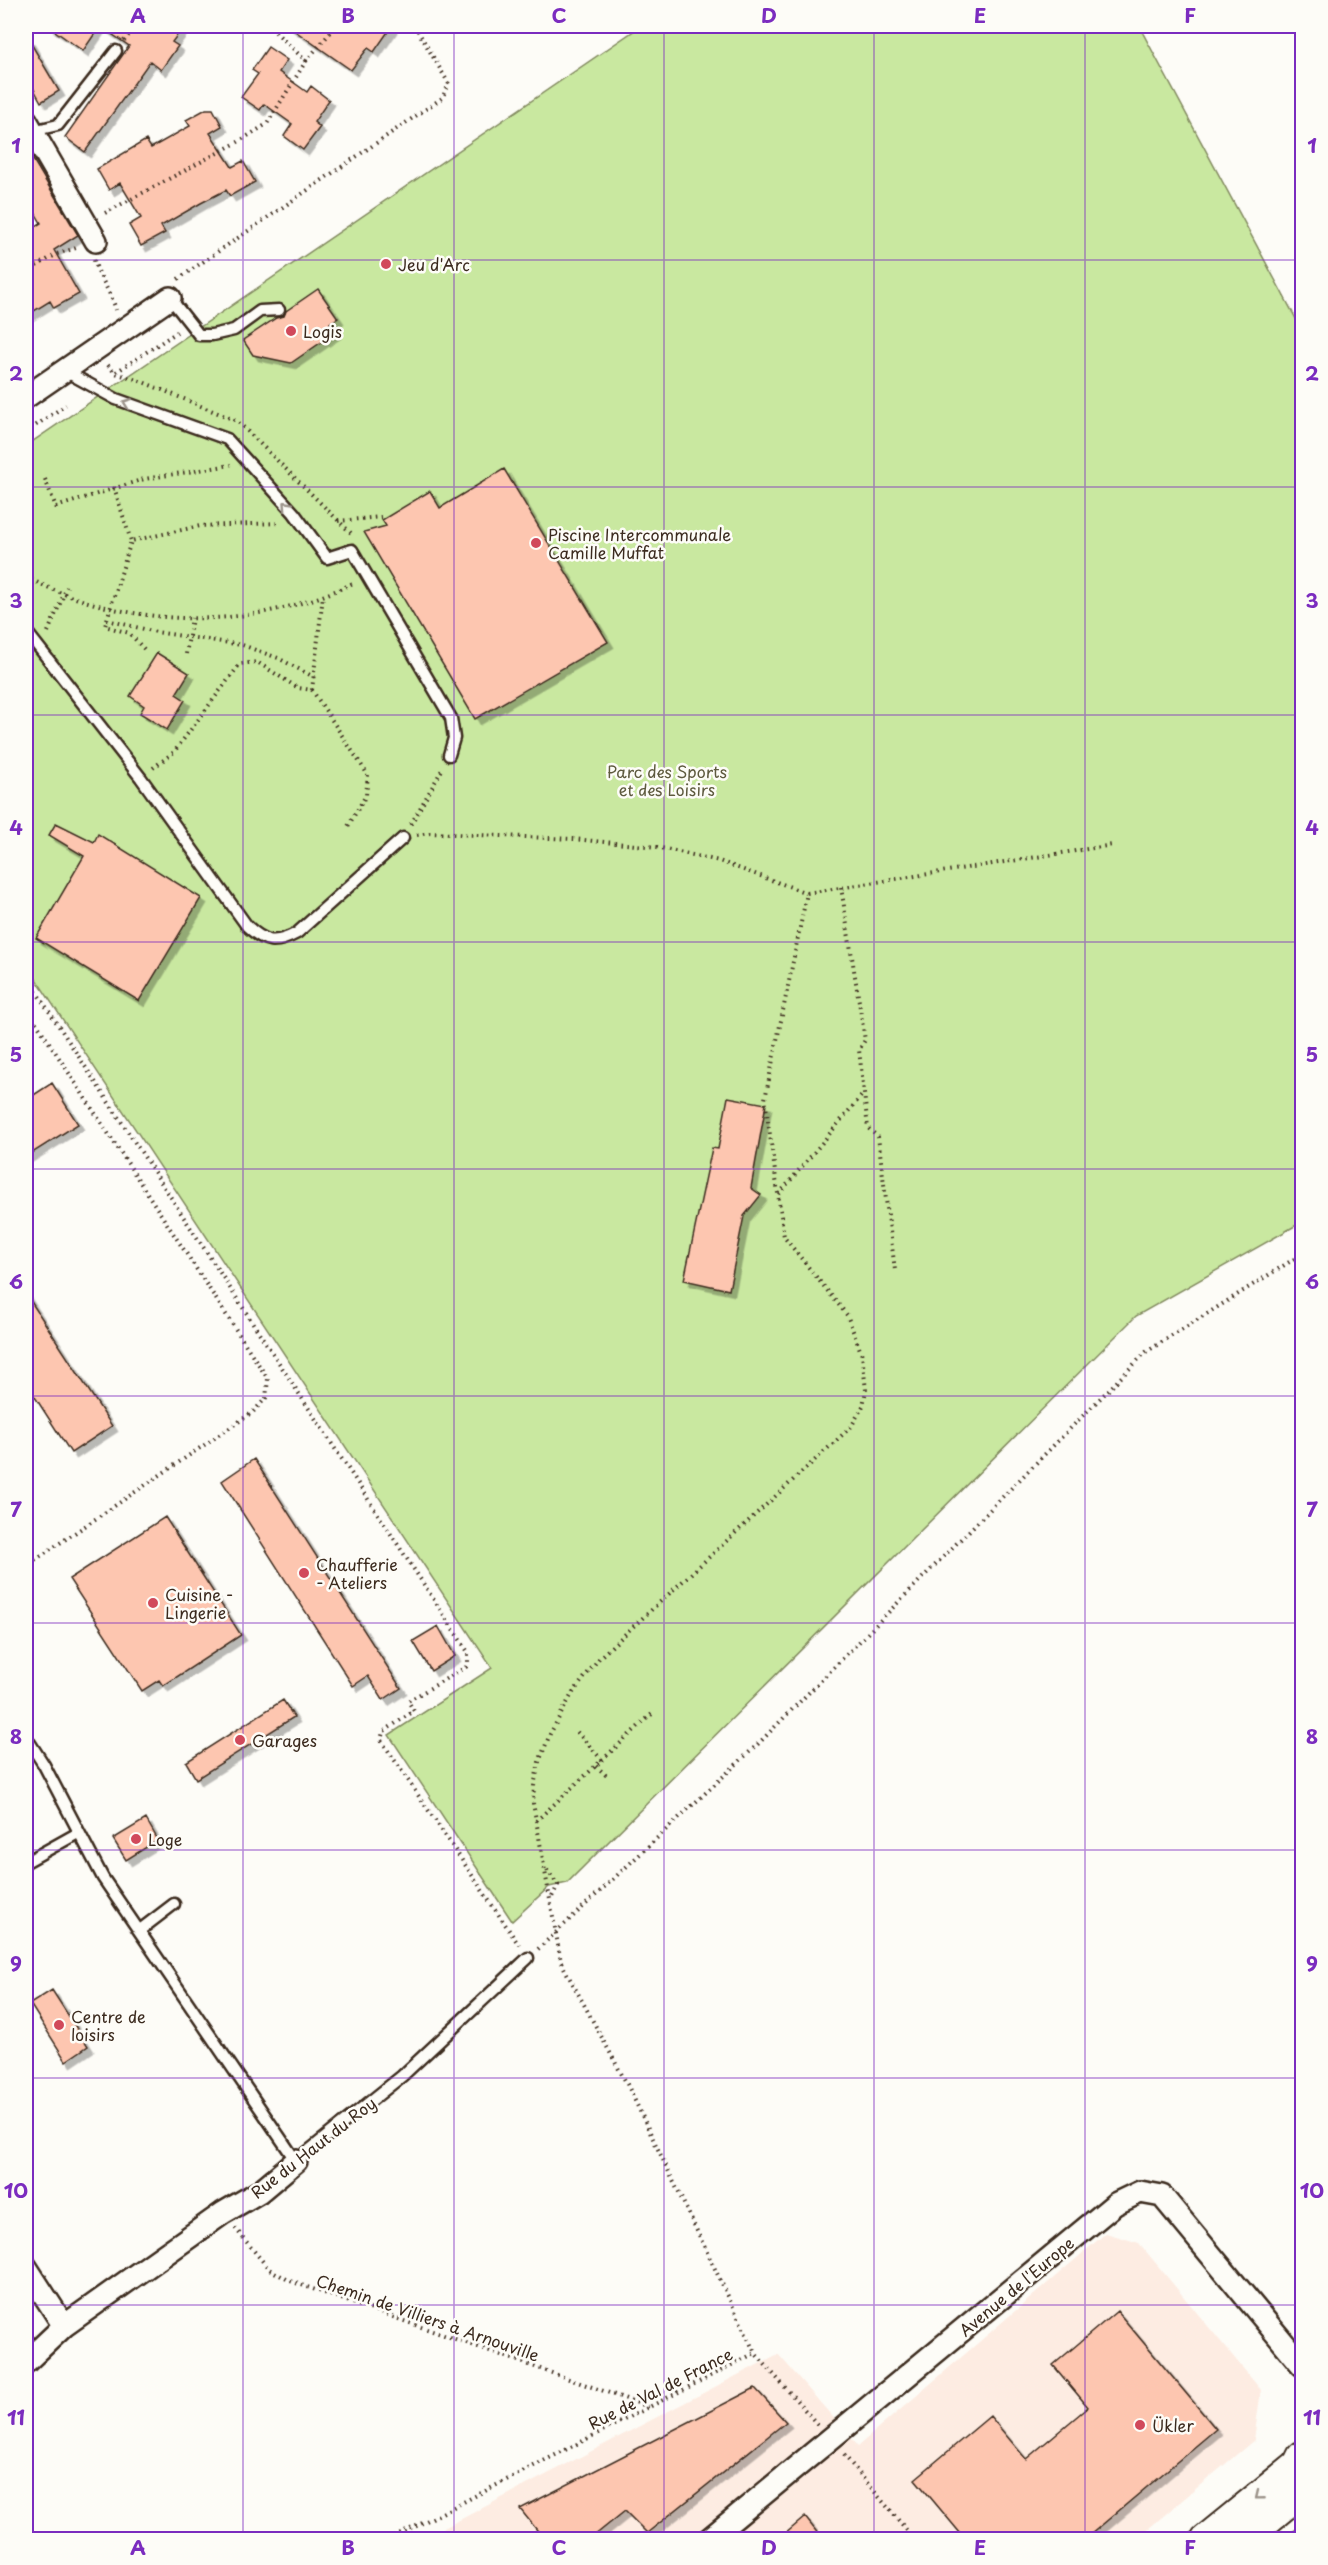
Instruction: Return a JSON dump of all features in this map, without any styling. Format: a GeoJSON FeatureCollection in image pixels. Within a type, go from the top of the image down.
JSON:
{"type":"FeatureCollection","features":[{"type":"Feature","properties":{"kind":"main road"},"geometry":{"type":"LineString","coordinates":[[1206,2540],[1298,2465],[1302,2457]]}},
{"type":"Feature","properties":{"kind":"main road"},"geometry":{"type":"LineString","coordinates":[[1242,2540],[1302,2490]]}},
{"type":"Feature","properties":{"kind":"street"},"geometry":{"type":"LineString","coordinates":[[29,126],[91,232]]}},
{"type":"Feature","properties":{"kind":"street"},"geometry":{"type":"LineString","coordinates":[[26,397],[170,298]]}},
{"type":"Feature","properties":{"kind":"street","name":"Rue du Haut du Roy"},"geometry":{"type":"LineString","coordinates":[[26,2361],[64,2326],[223,2213],[259,2192],[296,2161]]}},
{"type":"Feature","properties":{"kind":"street","name":"Avenue de l'Europe"},"geometry":{"type":"LineString","coordinates":[[708,2540],[1115,2204],[1140,2192],[1162,2196],[1302,2365]]}},
{"type":"Feature","properties":{"kind":"street"},"geometry":{"type":"LineString","coordinates":[[26,2267],[64,2326]]}},
{"type":"Feature","properties":{"kind":"lane"},"geometry":{"type":"LineString","coordinates":[[29,126],[58,125],[116,51]]}},
{"type":"Feature","properties":{"kind":"lane"},"geometry":{"type":"LineString","coordinates":[[170,298],[199,335],[212,335],[234,330],[260,311],[279,310]]}},
{"type":"Feature","properties":{"kind":"lane"},"geometry":{"type":"LineString","coordinates":[[65,371],[116,399],[227,439],[300,521],[327,558],[352,550],[451,718],[454,738],[449,755]]}},
{"type":"Feature","properties":{"kind":"lane"},"geometry":{"type":"LineString","coordinates":[[26,631],[141,778],[247,926],[256,934],[269,941],[282,941],[297,933],[403,838]]}},
{"type":"Feature","properties":{"kind":"lane"},"geometry":{"type":"LineString","coordinates":[[26,1737],[44,1765],[103,1878],[296,2161]]}},
{"type":"Feature","properties":{"kind":"lane"},"geometry":{"type":"LineString","coordinates":[[26,1862],[78,1833]]}},
{"type":"Feature","properties":{"kind":"lane"},"geometry":{"type":"LineString","coordinates":[[140,1930],[174,1904]]}},
{"type":"Feature","properties":{"kind":"lane","name":"Rue du Haut du Roy"},"geometry":{"type":"LineString","coordinates":[[296,2161],[402,2076],[528,1958]]}},
{"type":"Feature","properties":{"kind":"path"},"geometry":{"type":"LineString","coordinates":[[269,26],[306,61]]}},
{"type":"Feature","properties":{"kind":"path"},"geometry":{"type":"LineString","coordinates":[[26,272],[267,124],[306,61],[336,26]]}},
{"type":"Feature","properties":{"kind":"path"},"geometry":{"type":"LineString","coordinates":[[170,298],[175,281],[442,98],[449,84],[415,26]]}},
{"type":"Feature","properties":{"kind":"path"},"geometry":{"type":"LineString","coordinates":[[91,232],[97,272],[114,302],[122,332]]}},
{"type":"Feature","properties":{"kind":"path"},"geometry":{"type":"LineString","coordinates":[[115,373],[190,323]]}},
{"type":"Feature","properties":{"kind":"path"},"geometry":{"type":"LineString","coordinates":[[26,432],[66,405]]}},
{"type":"Feature","properties":{"kind":"path"},"geometry":{"type":"LineString","coordinates":[[45,479],[56,507],[114,487],[167,474],[230,467],[256,438]]}},
{"type":"Feature","properties":{"kind":"path"},"geometry":{"type":"LineString","coordinates":[[114,487],[131,541],[105,626],[129,633],[144,649]]}},
{"type":"Feature","properties":{"kind":"path"},"geometry":{"type":"LineString","coordinates":[[131,541],[200,526],[300,521],[322,506]]}},
{"type":"Feature","properties":{"kind":"path"},"geometry":{"type":"LineString","coordinates":[[338,521],[381,517]]}},
{"type":"Feature","properties":{"kind":"path"},"geometry":{"type":"LineString","coordinates":[[26,578],[64,595],[110,609],[159,617],[192,618],[256,614],[322,596],[367,576]]}},
{"type":"Feature","properties":{"kind":"path"},"geometry":{"type":"LineString","coordinates":[[48,632],[67,586]]}},
{"type":"Feature","properties":{"kind":"path"},"geometry":{"type":"LineString","coordinates":[[322,596],[312,690],[368,775],[366,795],[347,828]]}},
{"type":"Feature","properties":{"kind":"path"},"geometry":{"type":"LineString","coordinates":[[186,654],[192,618]]}},
{"type":"Feature","properties":{"kind":"path"},"geometry":{"type":"LineString","coordinates":[[107,620],[189,638],[242,645],[278,658],[314,677]]}},
{"type":"Feature","properties":{"kind":"path"},"geometry":{"type":"LineString","coordinates":[[141,778],[174,752],[240,664],[257,662],[298,688],[312,690]]}},
{"type":"Feature","properties":{"kind":"path"},"geometry":{"type":"LineString","coordinates":[[403,838],[449,755]]}},
{"type":"Feature","properties":{"kind":"path"},"geometry":{"type":"LineString","coordinates":[[403,838],[430,832],[573,839],[657,847],[719,861],[807,893],[1113,845]]}},
{"type":"Feature","properties":{"kind":"path"},"geometry":{"type":"LineString","coordinates":[[841,887],[864,1040],[859,1050],[868,1128],[878,1137],[896,1270]]}},
{"type":"Feature","properties":{"kind":"path"},"geometry":{"type":"LineString","coordinates":[[755,2353],[627,2084],[561,1962],[533,1803],[539,1762],[550,1734],[572,1694],[600,1657],[851,1427],[863,1406],[866,1390],[862,1355],[847,1315],[784,1237],[765,1099],[807,893]]}},
{"type":"Feature","properties":{"kind":"path"},"geometry":{"type":"LineString","coordinates":[[26,976],[468,1652],[466,1667],[408,1701],[414,1711],[383,1732],[381,1740],[528,1958],[757,1745],[1146,1352],[1302,1254]]}},
{"type":"Feature","properties":{"kind":"path"},"geometry":{"type":"LineString","coordinates":[[26,1007],[268,1379],[266,1398],[253,1412],[26,1566]]}},
{"type":"Feature","properties":{"kind":"path"},"geometry":{"type":"LineString","coordinates":[[779,1194],[864,1093]]}},
{"type":"Feature","properties":{"kind":"path"},"geometry":{"type":"LineString","coordinates":[[536,1821],[653,1713]]}},
{"type":"Feature","properties":{"kind":"path"},"geometry":{"type":"LineString","coordinates":[[578,1732],[602,1760]]}},
{"type":"Feature","properties":{"kind":"path"},"geometry":{"type":"LineString","coordinates":[[596,1766],[609,1778]]}},
{"type":"Feature","properties":{"kind":"path"},"geometry":{"type":"LineString","coordinates":[[545,1867],[558,1885],[551,1900]]}},
{"type":"Feature","properties":{"kind":"path","name":"Chemin de Villiers à Arnouville"},"geometry":{"type":"LineString","coordinates":[[223,2213],[269,2268],[290,2281],[649,2408]]}},
{"type":"Feature","properties":{"kind":"path","name":"Rue de Val de France"},"geometry":{"type":"LineString","coordinates":[[392,2539],[755,2353],[915,2540]]}},
{"type":"Feature","properties":{"kind":"shaded area"},"geometry":{"type":"Polygon","coordinates":[[[1106,2233],[1139,2243],[1261,2390],[1254,2440],[1136,2539],[421,2540],[778,2354],[858,2446],[1106,2233]]]}},
{"type":"Feature","properties":{"kind":"green space","name":"Parc des Sports et des Loisirs"},"geometry":{"type":"Polygon","coordinates":[[[641,26],[1139,26],[1302,330],[1302,1222],[1136,1316],[567,1883],[549,1887],[512,1921],[389,1735],[492,1668],[26,964],[26,446],[641,26]]]}},
{"type":"Feature","properties":{"kind":"green space"},"geometry":{"type":"Polygon","coordinates":[[[1302,2524],[1302,2539],[1283,2539],[1302,2524]]]}},
{"type":"Feature","properties":{"kind":"building"},"geometry":{"type":"Polygon","coordinates":[[[48,26],[100,26],[83,51],[48,26]]]}},
{"type":"Feature","properties":{"kind":"building"},"geometry":{"type":"Polygon","coordinates":[[[100,26],[184,26],[172,42],[178,46],[161,70],[150,61],[85,152],[65,137],[129,46],[100,26]]]}},
{"type":"Feature","properties":{"kind":"building"},"geometry":{"type":"Polygon","coordinates":[[[288,26],[392,26],[374,52],[368,48],[351,70],[288,26]]]}},
{"type":"Feature","properties":{"kind":"building"},"geometry":{"type":"Polygon","coordinates":[[[26,35],[59,91],[41,102],[26,75],[26,35]]]}},
{"type":"Feature","properties":{"kind":"building"},"geometry":{"type":"Polygon","coordinates":[[[268,47],[287,60],[279,72],[307,92],[311,86],[329,100],[314,122],[320,127],[303,150],[284,136],[292,124],[264,104],[260,110],[241,97],[258,74],[252,70],[268,47]]]}},
{"type":"Feature","properties":{"kind":"building"},"geometry":{"type":"Polygon","coordinates":[[[206,109],[213,109],[222,126],[210,133],[232,167],[243,161],[255,182],[230,196],[226,190],[201,203],[161,226],[165,233],[141,246],[129,225],[141,218],[120,183],[109,190],[97,169],[146,140],[151,148],[190,126],[186,120],[206,109]]]}},
{"type":"Feature","properties":{"kind":"building"},"geometry":{"type":"Polygon","coordinates":[[[26,148],[78,235],[54,250],[79,294],[54,308],[50,301],[26,316],[26,232],[41,223],[26,197],[26,148]]]}},
{"type":"Feature","properties":{"kind":"building","name":"Logis"},"geometry":{"type":"Polygon","coordinates":[[[318,289],[338,318],[330,323],[336,332],[291,363],[253,355],[243,340],[276,318],[284,316],[286,311],[318,289]]]}},
{"type":"Feature","properties":{"kind":"building"},"geometry":{"type":"Polygon","coordinates":[[[504,469],[608,642],[475,719],[364,532],[386,526],[382,520],[430,491],[440,508],[504,469]]]}},
{"type":"Feature","properties":{"kind":"building"},"geometry":{"type":"Polygon","coordinates":[[[157,653],[189,673],[176,694],[185,700],[167,730],[140,713],[144,706],[130,696],[157,653]]]}},
{"type":"Feature","properties":{"kind":"building"},"geometry":{"type":"Polygon","coordinates":[[[56,823],[94,842],[98,834],[201,898],[139,1001],[36,938],[84,856],[49,835],[56,823]]]}},
{"type":"Feature","properties":{"kind":"building"},"geometry":{"type":"Polygon","coordinates":[[[52,1083],[78,1124],[26,1157],[26,1100],[52,1083]]]}},
{"type":"Feature","properties":{"kind":"building"},"geometry":{"type":"Polygon","coordinates":[[[728,1097],[766,1104],[751,1188],[761,1195],[744,1216],[729,1290],[684,1280],[712,1148],[718,1149],[728,1097]]]}},
{"type":"Feature","properties":{"kind":"building"},"geometry":{"type":"Polygon","coordinates":[[[26,1294],[112,1426],[71,1453],[26,1383],[26,1294]]]}},
{"type":"Feature","properties":{"kind":"building","name":"Chaufferie - Ateliers"},"geometry":{"type":"Polygon","coordinates":[[[254,1459],[401,1688],[383,1700],[368,1676],[353,1686],[222,1481],[254,1459]]]}},
{"type":"Feature","properties":{"kind":"building","name":"Cuisine - Lingerie"},"geometry":{"type":"Polygon","coordinates":[[[165,1517],[241,1635],[163,1686],[159,1680],[142,1691],[69,1579],[165,1517]]]}},
{"type":"Feature","properties":{"kind":"building"},"geometry":{"type":"Polygon","coordinates":[[[438,1626],[455,1656],[431,1671],[413,1641],[438,1626]]]}},
{"type":"Feature","properties":{"kind":"building","name":"Garages"},"geometry":{"type":"Polygon","coordinates":[[[283,1700],[294,1717],[196,1779],[186,1762],[283,1700]]]}},
{"type":"Feature","properties":{"kind":"building","name":"Loge"},"geometry":{"type":"Polygon","coordinates":[[[146,1819],[158,1840],[126,1860],[113,1839],[146,1819]]]}},
{"type":"Feature","properties":{"kind":"building","name":"Centre de loisirs"},"geometry":{"type":"Polygon","coordinates":[[[52,1990],[88,2046],[66,2061],[30,2004],[52,1990]]]}},
{"type":"Feature","properties":{"kind":"building","name":"Ükler"},"geometry":{"type":"Polygon","coordinates":[[[1117,2311],[1216,2429],[1084,2540],[966,2540],[915,2479],[990,2416],[1026,2459],[1088,2407],[1053,2365],[1117,2311]]]}},
{"type":"Feature","properties":{"kind":"building"},"geometry":{"type":"Polygon","coordinates":[[[755,2388],[786,2422],[647,2533],[625,2511],[589,2540],[545,2540],[520,2509],[755,2388]]]}},
{"type":"Feature","properties":{"kind":"building"},"geometry":{"type":"Polygon","coordinates":[[[805,2517],[823,2540],[778,2540],[805,2517]]]}},
{"type":"Feature","properties":{"kind":"place","name":"Jeu d'Arc"},"geometry":{"type":"Point","coordinates":[386,264]}},
{"type":"Feature","properties":{"kind":"place","name":"Logis"},"geometry":{"type":"Point","coordinates":[291,331]}},
{"type":"Feature","properties":{"kind":"place","name":"Piscine Intercommunale Camille Muffat"},"geometry":{"type":"Point","coordinates":[536,543]}},
{"type":"Feature","properties":{"kind":"place","name":"Chaufferie - Ateliers"},"geometry":{"type":"Point","coordinates":[304,1573]}},
{"type":"Feature","properties":{"kind":"place","name":"Cuisine - Lingerie"},"geometry":{"type":"Point","coordinates":[153,1603]}},
{"type":"Feature","properties":{"kind":"place","name":"Garages"},"geometry":{"type":"Point","coordinates":[240,1740]}},
{"type":"Feature","properties":{"kind":"place","name":"Loge"},"geometry":{"type":"Point","coordinates":[136,1839]}},
{"type":"Feature","properties":{"kind":"place","name":"Centre de loisirs"},"geometry":{"type":"Point","coordinates":[59,2025]}},
{"type":"Feature","properties":{"kind":"place","name":"Ükler"},"geometry":{"type":"Point","coordinates":[1140,2425]}}]}
